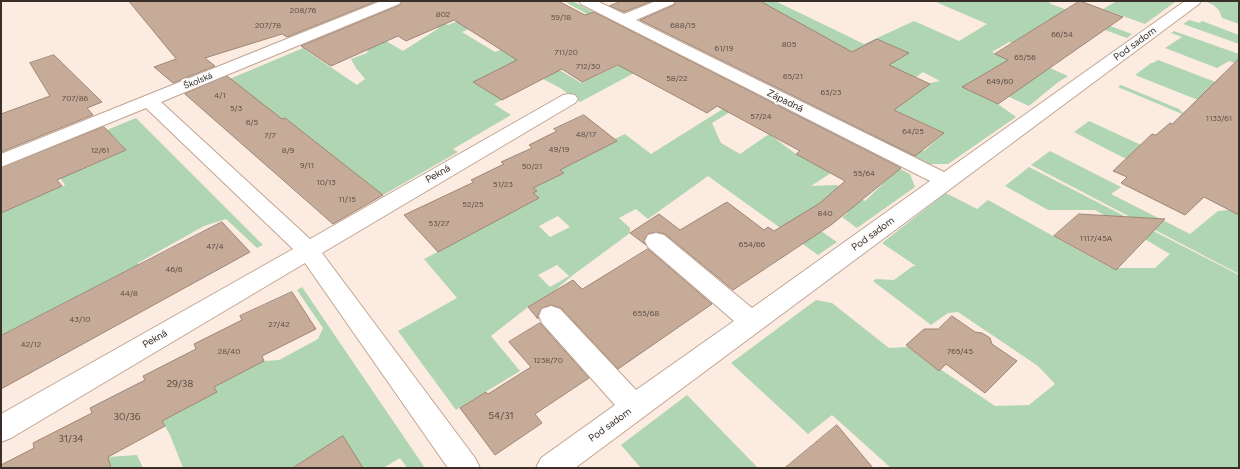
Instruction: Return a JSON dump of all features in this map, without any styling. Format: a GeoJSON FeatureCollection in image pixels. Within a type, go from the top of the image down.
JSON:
{"type":"FeatureCollection","features":[{"type":"Feature","properties":{"kind":"street","name":"Školská"},"geometry":{"type":"LineString","coordinates":[[1,161],[394,1]]}},
{"type":"Feature","properties":{"kind":"street","name":"Západná"},"geometry":{"type":"LineString","coordinates":[[586,1],[946,181]]}},
{"type":"Feature","properties":{"kind":"street"},"geometry":{"type":"LineString","coordinates":[[624,20],[668,1]]}},
{"type":"Feature","properties":{"kind":"street","name":"Pod sadom"},"geometry":{"type":"LineString","coordinates":[[551,468],[1194,1]]}},
{"type":"Feature","properties":{"kind":"street","name":"Pekná"},"geometry":{"type":"LineString","coordinates":[[1,428],[568,99]]}},
{"type":"Feature","properties":{"kind":"street"},"geometry":{"type":"LineString","coordinates":[[149,101],[308,250],[465,468]]}},
{"type":"Feature","properties":{"kind":"street"},"geometry":{"type":"LineString","coordinates":[[656,241],[752,322]]}},
{"type":"Feature","properties":{"kind":"street"},"geometry":{"type":"LineString","coordinates":[[551,316],[634,407]]}},
{"type":"Feature","properties":{"kind":"green space"},"geometry":{"type":"Polygon","coordinates":[[[572,1],[621,26],[558,69],[581,83],[620,65],[653,63],[580,102],[560,88],[532,73],[502,100],[494,104],[511,115],[453,149],[458,152],[383,195],[285,118],[281,120],[189,96],[339,33],[339,38],[309,51],[304,49],[357,85],[365,79],[351,59],[367,53],[369,45],[376,35],[403,51],[439,28],[413,13],[421,12],[448,25],[465,18],[497,18],[462,32],[495,52],[589,15],[567,3],[572,1]]]}},
{"type":"Feature","properties":{"kind":"green space"},"geometry":{"type":"Polygon","coordinates":[[[765,1],[775,1],[864,44],[914,21],[959,41],[987,24],[936,2],[938,1],[1048,1],[1051,4],[1132,34],[1127,38],[1064,15],[1050,24],[1045,23],[1035,29],[1043,53],[1009,42],[992,52],[1041,74],[1050,68],[1068,76],[1029,106],[1007,96],[1026,83],[993,69],[964,87],[998,104],[1016,117],[948,164],[929,164],[874,137],[881,130],[924,151],[944,133],[895,110],[892,95],[905,102],[930,83],[940,81],[923,72],[903,87],[809,28],[800,34],[760,4],[765,1]]]}},
{"type":"Feature","properties":{"kind":"green space"},"geometry":{"type":"Polygon","coordinates":[[[1117,1],[1175,2],[1145,24],[1103,9],[1117,1]]]}},
{"type":"Feature","properties":{"kind":"green space"},"geometry":{"type":"Polygon","coordinates":[[[1234,1],[1239,3],[1239,24],[1222,18],[1220,12],[1215,6],[1207,2],[1234,1]]]}},
{"type":"Feature","properties":{"kind":"green space"},"geometry":{"type":"Polygon","coordinates":[[[1189,20],[1200,23],[1202,21],[1239,35],[1239,44],[1183,24],[1189,20]]]}},
{"type":"Feature","properties":{"kind":"green space"},"geometry":{"type":"Polygon","coordinates":[[[1174,31],[1239,54],[1239,65],[1229,61],[1217,68],[1165,48],[1182,37],[1171,33],[1174,31]]]}},
{"type":"Feature","properties":{"kind":"green space"},"geometry":{"type":"Polygon","coordinates":[[[1158,60],[1239,91],[1208,104],[1135,75],[1151,63],[1158,60]]]}},
{"type":"Feature","properties":{"kind":"green space"},"geometry":{"type":"Polygon","coordinates":[[[1121,85],[1179,109],[1183,113],[1220,128],[1239,138],[1118,87],[1121,85]]]}},
{"type":"Feature","properties":{"kind":"green space"},"geometry":{"type":"Polygon","coordinates":[[[750,92],[738,107],[712,123],[721,143],[740,154],[769,134],[796,154],[831,173],[811,186],[837,185],[865,201],[892,175],[866,151],[910,174],[915,187],[857,228],[842,217],[848,213],[826,199],[799,216],[837,242],[818,255],[708,176],[648,219],[636,209],[619,218],[630,228],[630,233],[573,275],[553,292],[528,307],[491,336],[520,371],[456,410],[398,331],[457,298],[424,259],[475,232],[503,208],[536,191],[533,188],[563,173],[560,170],[589,155],[586,153],[625,134],[651,154],[750,92]],[[558,216],[539,226],[550,237],[570,227],[558,216]],[[557,265],[538,275],[550,287],[569,276],[557,265]]]}},
{"type":"Feature","properties":{"kind":"green space"},"geometry":{"type":"Polygon","coordinates":[[[136,118],[263,245],[257,248],[226,219],[204,226],[138,263],[139,265],[1,336],[1,213],[65,185],[44,156],[136,118]],[[112,135],[73,152],[86,168],[126,150],[112,135]]]}},
{"type":"Feature","properties":{"kind":"green space"},"geometry":{"type":"Polygon","coordinates":[[[1089,121],[1239,190],[1126,159],[1074,132],[1089,121]]]}},
{"type":"Feature","properties":{"kind":"green space"},"geometry":{"type":"Polygon","coordinates":[[[1050,151],[1121,187],[1111,194],[1190,234],[1218,211],[1230,210],[1239,202],[1239,274],[1031,165],[1050,151]]]}},
{"type":"Feature","properties":{"kind":"green space"},"geometry":{"type":"Polygon","coordinates":[[[1029,167],[1239,275],[1239,468],[891,468],[832,415],[808,434],[731,363],[816,300],[832,303],[889,348],[908,347],[936,369],[940,369],[995,406],[1029,405],[1055,384],[1038,366],[958,312],[948,313],[931,325],[873,281],[876,279],[894,280],[913,266],[916,266],[882,243],[946,193],[977,209],[988,200],[1111,268],[1155,268],[1170,254],[1095,210],[1048,210],[1005,186],[1029,167]]]}},
{"type":"Feature","properties":{"kind":"green space"},"geometry":{"type":"Polygon","coordinates":[[[302,287],[425,468],[407,468],[400,458],[383,468],[343,468],[315,455],[292,468],[183,468],[170,435],[162,421],[216,392],[214,387],[264,361],[279,360],[318,339],[323,328],[297,290],[302,287]]]}},
{"type":"Feature","properties":{"kind":"green space"},"geometry":{"type":"Polygon","coordinates":[[[687,395],[758,468],[641,468],[621,445],[687,395]]]}},
{"type":"Feature","properties":{"kind":"green space"},"geometry":{"type":"Polygon","coordinates":[[[137,455],[143,468],[99,468],[108,457],[137,455]]]}},
{"type":"Feature","properties":{"kind":"building"},"geometry":{"type":"Polygon","coordinates":[[[129,1],[377,1],[287,37],[282,34],[205,58],[215,66],[173,83],[154,67],[176,59],[129,1]]]}},
{"type":"Feature","properties":{"kind":"building"},"geometry":{"type":"Polygon","coordinates":[[[402,1],[558,1],[585,15],[594,12],[901,168],[831,225],[733,290],[665,234],[656,232],[648,234],[644,240],[646,245],[630,233],[659,214],[680,230],[727,202],[764,230],[768,227],[774,231],[820,203],[845,181],[796,154],[800,151],[717,106],[707,113],[618,65],[582,82],[562,69],[502,100],[473,82],[517,60],[454,20],[406,41],[398,36],[331,66],[301,46],[400,5],[402,1]]]}},
{"type":"Feature","properties":{"kind":"building"},"geometry":{"type":"Polygon","coordinates":[[[622,1],[652,1],[624,12],[610,6],[622,1]]]}},
{"type":"Feature","properties":{"kind":"building"},"geometry":{"type":"Polygon","coordinates":[[[676,1],[760,1],[852,52],[877,39],[909,53],[889,65],[930,84],[894,110],[944,133],[915,156],[640,20],[674,5],[676,1]]]}},
{"type":"Feature","properties":{"kind":"building"},"geometry":{"type":"Polygon","coordinates":[[[1080,1],[1123,17],[998,104],[962,87],[1008,60],[995,54],[1080,1]]]}},
{"type":"Feature","properties":{"kind":"building"},"geometry":{"type":"Polygon","coordinates":[[[54,55],[102,102],[87,108],[93,115],[1,152],[1,114],[50,96],[30,63],[54,55]]]}},
{"type":"Feature","properties":{"kind":"building"},"geometry":{"type":"Polygon","coordinates":[[[1239,59],[1239,215],[1204,197],[1185,215],[1121,183],[1127,177],[1113,171],[1152,134],[1156,135],[1170,123],[1172,124],[1239,59]]]}},
{"type":"Feature","properties":{"kind":"building"},"geometry":{"type":"Polygon","coordinates":[[[227,76],[282,119],[285,118],[383,195],[333,224],[185,94],[227,76]]]}},
{"type":"Feature","properties":{"kind":"building"},"geometry":{"type":"Polygon","coordinates":[[[584,115],[617,141],[560,170],[564,173],[533,188],[537,191],[533,193],[539,198],[438,252],[404,215],[474,182],[471,180],[504,164],[501,162],[532,148],[529,145],[557,131],[554,129],[584,115]]]}},
{"type":"Feature","properties":{"kind":"building"},"geometry":{"type":"Polygon","coordinates":[[[104,127],[126,150],[57,180],[62,186],[1,213],[1,168],[104,127]]]}},
{"type":"Feature","properties":{"kind":"building"},"geometry":{"type":"Polygon","coordinates":[[[1079,214],[1165,219],[1116,270],[1054,236],[1079,214]]]}},
{"type":"Feature","properties":{"kind":"building"},"geometry":{"type":"Polygon","coordinates":[[[222,222],[250,252],[1,389],[1,336],[222,222]]]}},
{"type":"Feature","properties":{"kind":"building"},"geometry":{"type":"Polygon","coordinates":[[[648,249],[712,304],[618,369],[561,308],[551,305],[542,308],[538,315],[538,319],[528,307],[573,280],[582,289],[648,249]]]}},
{"type":"Feature","properties":{"kind":"building"},"geometry":{"type":"Polygon","coordinates":[[[292,292],[316,329],[262,356],[264,361],[214,387],[217,392],[162,421],[165,426],[108,457],[111,468],[1,468],[1,465],[34,448],[33,443],[92,413],[90,408],[145,380],[143,376],[196,349],[194,344],[242,320],[240,316],[292,292]]]}},
{"type":"Feature","properties":{"kind":"building"},"geometry":{"type":"Polygon","coordinates":[[[952,316],[975,332],[982,333],[990,338],[992,344],[1017,361],[985,393],[946,364],[939,371],[906,345],[924,329],[938,329],[952,316]]]}},
{"type":"Feature","properties":{"kind":"building"},"geometry":{"type":"Polygon","coordinates":[[[540,323],[589,378],[535,414],[542,423],[495,455],[460,408],[486,392],[488,394],[531,367],[509,342],[540,323]]]}},
{"type":"Feature","properties":{"kind":"building"},"geometry":{"type":"Polygon","coordinates":[[[837,425],[873,468],[785,468],[837,425]]]}},
{"type":"Feature","properties":{"kind":"building"},"geometry":{"type":"Polygon","coordinates":[[[343,436],[363,468],[293,468],[343,436]]]}}]}
